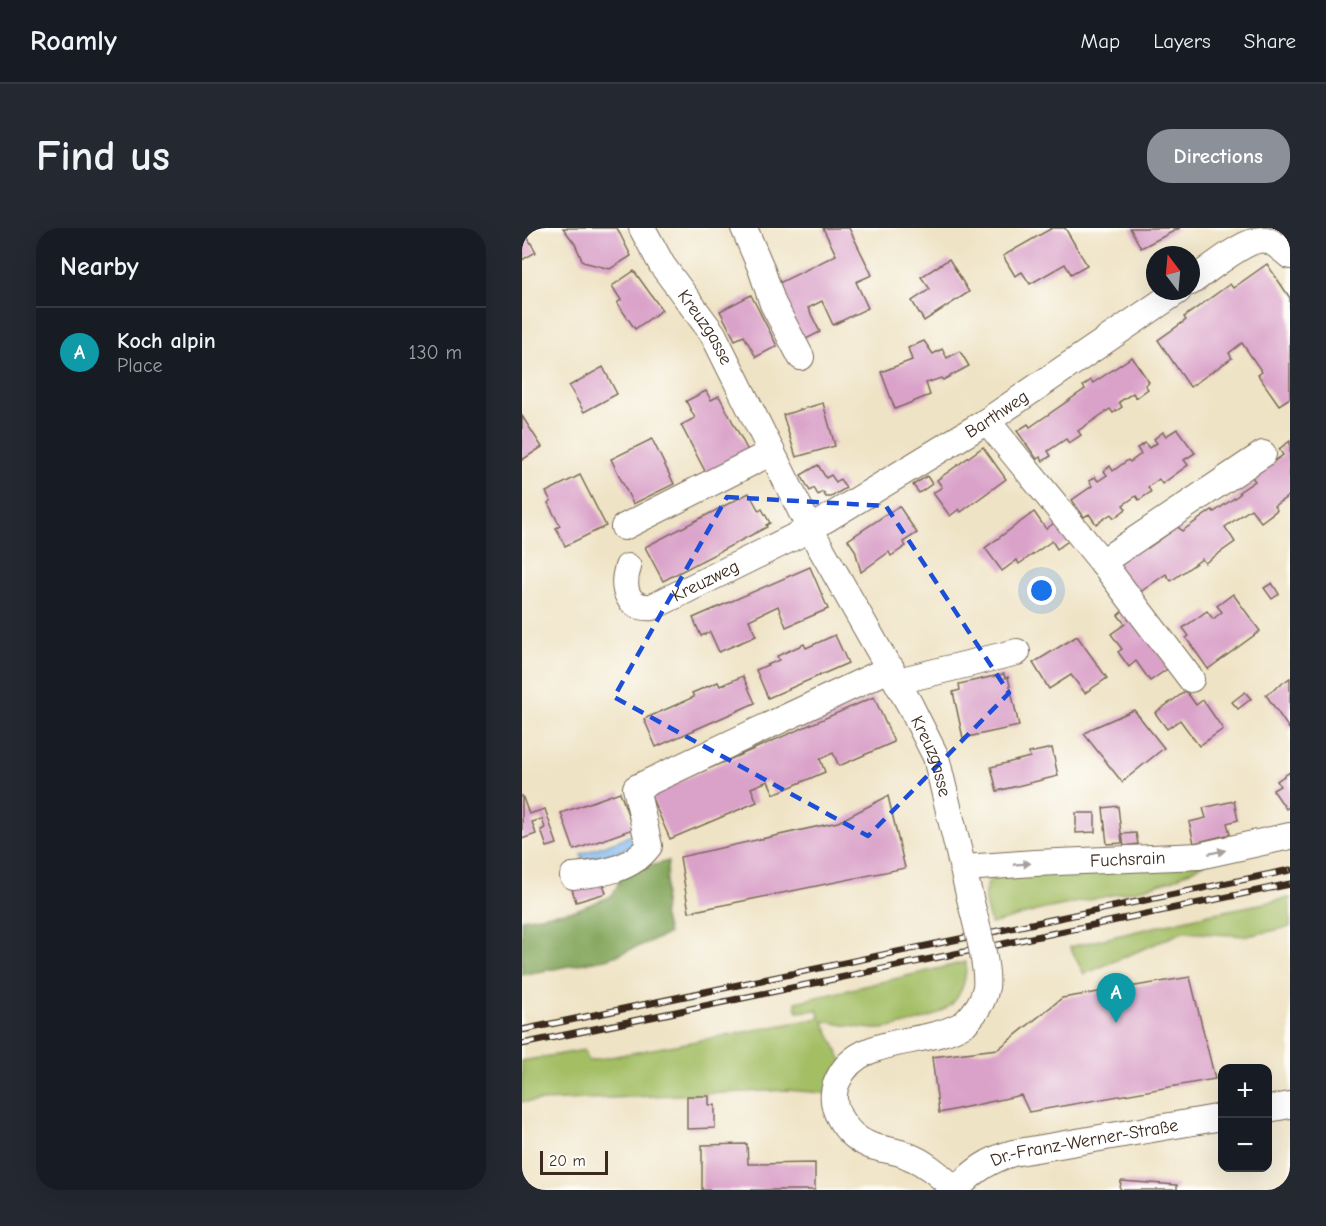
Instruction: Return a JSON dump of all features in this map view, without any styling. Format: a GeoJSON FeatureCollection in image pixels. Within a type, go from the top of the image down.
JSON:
{"type":"FeatureCollection","features":[{"type":"Feature","properties":{"kind":"street","name":"Kreuzgasse"},"geometry":{"type":"LineString","coordinates":[[642,228],[663,265],[712,334],[815,536],[894,674],[936,757],[964,868],[986,974],[986,988],[975,1014],[952,1031],[885,1046],[862,1054],[845,1067],[836,1083],[834,1105],[838,1116],[855,1137],[870,1145],[907,1155],[926,1164],[956,1190]]}},
{"type":"Feature","properties":{"kind":"street"},"geometry":{"type":"LineString","coordinates":[[744,228],[773,304],[801,357]]}},
{"type":"Feature","properties":{"kind":"street"},"geometry":{"type":"LineString","coordinates":[[1200,276],[1250,242],[1266,240],[1290,256]]}},
{"type":"Feature","properties":{"kind":"street","name":"Barthweg"},"geometry":{"type":"LineString","coordinates":[[815,536],[1165,300]]}},
{"type":"Feature","properties":{"kind":"street"},"geometry":{"type":"LineString","coordinates":[[987,420],[1102,562],[1191,679]]}},
{"type":"Feature","properties":{"kind":"street"},"geometry":{"type":"LineString","coordinates":[[624,527],[772,452]]}},
{"type":"Feature","properties":{"kind":"street"},"geometry":{"type":"LineString","coordinates":[[1102,562],[1263,454]]}},
{"type":"Feature","properties":{"kind":"street"},"geometry":{"type":"LineString","coordinates":[[697,604],[815,536]]}},
{"type":"Feature","properties":{"kind":"street","name":"Kreuzweg"},"geometry":{"type":"LineString","coordinates":[[628,567],[624,583],[628,597],[638,606],[652,607],[815,536]]}},
{"type":"Feature","properties":{"kind":"street"},"geometry":{"type":"LineString","coordinates":[[573,876],[602,873],[625,867],[641,856],[649,846],[636,788],[828,699],[894,674],[1017,652]]}},
{"type":"Feature","properties":{"kind":"street","name":"Fuchsrain"},"geometry":{"type":"LineString","coordinates":[[964,868],[1199,856],[1290,836]]}},
{"type":"Feature","properties":{"kind":"street"},"geometry":{"type":"LineString","coordinates":[[1272,1108],[1290,1105]]}},
{"type":"Feature","properties":{"kind":"street","name":"Dr.-Franz-Werner-Straße"},"geometry":{"type":"LineString","coordinates":[[956,1190],[979,1167],[992,1159],[1012,1153],[1218,1118]]}},
{"type":"Feature","properties":{"kind":"highlighted area"},"geometry":{"type":"Polygon","coordinates":[[[727,497],[886,506],[1009,693],[868,836],[614,697],[727,497]]]}},
{"type":"Feature","properties":{"kind":"green space"},"geometry":{"type":"Polygon","coordinates":[[[668,861],[663,913],[668,934],[610,958],[522,975],[522,919],[576,910],[612,896],[623,874],[668,861]]]}},
{"type":"Feature","properties":{"kind":"green space"},"geometry":{"type":"Polygon","coordinates":[[[1205,863],[1172,880],[1137,890],[1040,910],[991,924],[985,904],[986,887],[994,875],[1205,863]]]}},
{"type":"Feature","properties":{"kind":"green space"},"geometry":{"type":"Polygon","coordinates":[[[1290,898],[1290,927],[1247,936],[1183,932],[1084,974],[1070,947],[1209,914],[1290,898]]]}},
{"type":"Feature","properties":{"kind":"green space"},"geometry":{"type":"Polygon","coordinates":[[[966,962],[962,989],[956,999],[939,1013],[927,1018],[878,1029],[823,1021],[845,1067],[834,1094],[787,1090],[522,1102],[522,1061],[584,1050],[589,1061],[820,1018],[817,1010],[797,1012],[796,1002],[966,962]]]}},
{"type":"Feature","properties":{"kind":"water"},"geometry":{"type":"Polygon","coordinates":[[[632,835],[636,845],[584,864],[581,854],[632,835]]]}},
{"type":"Feature","properties":{"kind":"building"},"geometry":{"type":"Polygon","coordinates":[[[522,228],[536,252],[522,260],[522,228]]]}},
{"type":"Feature","properties":{"kind":"building"},"geometry":{"type":"Polygon","coordinates":[[[563,228],[617,228],[631,256],[610,269],[583,262],[575,244],[563,228]]]}},
{"type":"Feature","properties":{"kind":"building"},"geometry":{"type":"Polygon","coordinates":[[[823,228],[849,228],[872,275],[856,282],[868,308],[833,325],[822,301],[808,308],[820,332],[800,342],[773,286],[836,255],[823,228]]]}},
{"type":"Feature","properties":{"kind":"building"},"geometry":{"type":"Polygon","coordinates":[[[1052,228],[1065,228],[1087,265],[1071,274],[1065,264],[1030,284],[1022,272],[1015,276],[1003,256],[1052,228]]]}},
{"type":"Feature","properties":{"kind":"building"},"geometry":{"type":"Polygon","coordinates":[[[1130,228],[1180,228],[1141,248],[1130,228]]]}},
{"type":"Feature","properties":{"kind":"building"},"geometry":{"type":"Polygon","coordinates":[[[949,259],[969,292],[924,321],[912,301],[930,289],[921,277],[949,259]]]}},
{"type":"Feature","properties":{"kind":"building"},"geometry":{"type":"Polygon","coordinates":[[[1267,264],[1290,298],[1290,398],[1279,405],[1258,375],[1262,372],[1242,343],[1229,353],[1232,358],[1190,387],[1158,340],[1186,320],[1184,317],[1230,284],[1233,288],[1267,264]]]}},
{"type":"Feature","properties":{"kind":"building"},"geometry":{"type":"Polygon","coordinates":[[[634,271],[662,310],[635,329],[617,303],[621,300],[612,286],[634,271]]]}},
{"type":"Feature","properties":{"kind":"building"},"geometry":{"type":"Polygon","coordinates":[[[751,295],[777,346],[756,357],[744,336],[735,340],[720,311],[751,295]]]}},
{"type":"Feature","properties":{"kind":"building"},"geometry":{"type":"Polygon","coordinates":[[[924,341],[933,354],[942,349],[947,358],[960,351],[969,366],[943,380],[941,378],[926,383],[930,395],[895,409],[881,372],[912,360],[908,348],[924,341]]]}},
{"type":"Feature","properties":{"kind":"building"},"geometry":{"type":"Polygon","coordinates":[[[1132,357],[1149,382],[1145,385],[1148,389],[1136,398],[1133,393],[1119,402],[1122,407],[1113,413],[1110,409],[1078,431],[1081,435],[1069,443],[1066,439],[1048,451],[1051,456],[1043,461],[1040,457],[1037,459],[1017,431],[1028,424],[1030,427],[1085,389],[1083,386],[1091,380],[1093,383],[1132,357]]]}},
{"type":"Feature","properties":{"kind":"building"},"geometry":{"type":"Polygon","coordinates":[[[603,367],[617,394],[584,412],[569,386],[603,367]]]}},
{"type":"Feature","properties":{"kind":"building"},"geometry":{"type":"Polygon","coordinates":[[[706,391],[711,400],[719,396],[748,451],[706,473],[681,425],[695,418],[686,401],[706,391]]]}},
{"type":"Feature","properties":{"kind":"building"},"geometry":{"type":"Polygon","coordinates":[[[823,403],[835,446],[796,457],[783,415],[823,403]]]}},
{"type":"Feature","properties":{"kind":"building"},"geometry":{"type":"Polygon","coordinates":[[[522,416],[542,447],[522,460],[522,416]]]}},
{"type":"Feature","properties":{"kind":"building"},"geometry":{"type":"Polygon","coordinates":[[[1177,429],[1195,453],[1184,460],[1188,465],[1162,484],[1159,479],[1148,487],[1151,492],[1139,500],[1136,496],[1123,505],[1126,509],[1114,518],[1111,514],[1096,524],[1089,514],[1084,517],[1072,500],[1092,486],[1089,481],[1095,477],[1098,481],[1107,475],[1104,471],[1110,466],[1113,471],[1141,454],[1137,448],[1145,443],[1149,448],[1157,443],[1154,439],[1163,432],[1166,436],[1177,429]]]}},
{"type":"Feature","properties":{"kind":"building"},"geometry":{"type":"Polygon","coordinates":[[[652,439],[674,484],[633,504],[611,459],[652,439]]]}},
{"type":"Feature","properties":{"kind":"building"},"geometry":{"type":"Polygon","coordinates":[[[1290,441],[1290,495],[1274,506],[1277,510],[1261,522],[1251,509],[1225,527],[1235,542],[1205,563],[1202,559],[1171,581],[1166,574],[1136,595],[1113,563],[1143,542],[1148,548],[1178,527],[1182,531],[1212,510],[1214,512],[1255,481],[1252,477],[1283,455],[1279,449],[1290,441]]]}},
{"type":"Feature","properties":{"kind":"building"},"geometry":{"type":"Polygon","coordinates":[[[983,447],[1006,479],[961,512],[959,509],[950,516],[933,493],[942,487],[937,480],[983,447]]]}},
{"type":"Feature","properties":{"kind":"building"},"geometry":{"type":"Polygon","coordinates":[[[818,465],[826,478],[831,475],[836,482],[840,479],[846,488],[831,497],[826,497],[823,492],[818,495],[814,488],[810,491],[801,475],[818,465]]]}},
{"type":"Feature","properties":{"kind":"building"},"geometry":{"type":"Polygon","coordinates":[[[580,475],[606,526],[565,546],[556,528],[560,526],[548,503],[551,501],[546,492],[580,475]]]}},
{"type":"Feature","properties":{"kind":"building"},"geometry":{"type":"Polygon","coordinates":[[[927,476],[932,484],[919,493],[913,485],[927,476]]]}},
{"type":"Feature","properties":{"kind":"building"},"geometry":{"type":"Polygon","coordinates":[[[749,493],[759,511],[762,509],[770,523],[766,525],[767,527],[663,581],[645,547],[749,493]]]}},
{"type":"Feature","properties":{"kind":"building"},"geometry":{"type":"Polygon","coordinates":[[[899,506],[917,533],[903,542],[906,546],[891,556],[889,552],[861,572],[855,550],[848,540],[899,506]]]}},
{"type":"Feature","properties":{"kind":"building"},"geometry":{"type":"Polygon","coordinates":[[[1034,512],[1046,529],[1057,521],[1071,539],[1057,549],[1052,541],[1019,564],[1017,560],[1002,571],[985,548],[1034,512]]]}},
{"type":"Feature","properties":{"kind":"building"},"geometry":{"type":"Polygon","coordinates":[[[810,567],[828,609],[786,627],[778,606],[749,620],[756,636],[719,652],[710,632],[701,636],[693,618],[810,567]]]}},
{"type":"Feature","properties":{"kind":"building"},"geometry":{"type":"Polygon","coordinates":[[[1272,583],[1279,594],[1272,599],[1264,588],[1272,583]]]}},
{"type":"Feature","properties":{"kind":"building"},"geometry":{"type":"Polygon","coordinates":[[[1233,594],[1260,631],[1208,669],[1186,638],[1189,636],[1183,628],[1207,611],[1213,619],[1222,612],[1217,606],[1233,594]]]}},
{"type":"Feature","properties":{"kind":"building"},"geometry":{"type":"Polygon","coordinates":[[[1126,608],[1170,667],[1150,681],[1136,661],[1129,667],[1118,652],[1122,649],[1111,634],[1125,624],[1118,615],[1126,608]]]}},
{"type":"Feature","properties":{"kind":"building"},"geometry":{"type":"Polygon","coordinates":[[[835,635],[848,663],[768,698],[756,670],[779,660],[777,656],[804,644],[806,648],[835,635]]]}},
{"type":"Feature","properties":{"kind":"building"},"geometry":{"type":"Polygon","coordinates":[[[1077,636],[1107,678],[1085,693],[1071,675],[1049,689],[1033,663],[1077,636]]]}},
{"type":"Feature","properties":{"kind":"building"},"geometry":{"type":"Polygon","coordinates":[[[1004,674],[1005,678],[1008,677],[1019,726],[963,738],[953,692],[960,690],[959,684],[1004,674]]]}},
{"type":"Feature","properties":{"kind":"building"},"geometry":{"type":"Polygon","coordinates":[[[743,676],[755,703],[656,747],[644,719],[694,697],[692,693],[718,682],[720,686],[743,676]]]}},
{"type":"Feature","properties":{"kind":"building"},"geometry":{"type":"Polygon","coordinates":[[[1290,678],[1290,730],[1266,695],[1290,678]]]}},
{"type":"Feature","properties":{"kind":"building"},"geometry":{"type":"Polygon","coordinates":[[[1186,691],[1196,705],[1203,700],[1223,729],[1199,746],[1180,720],[1167,729],[1155,713],[1186,691]]]}},
{"type":"Feature","properties":{"kind":"building"},"geometry":{"type":"Polygon","coordinates":[[[1245,692],[1251,699],[1238,709],[1232,702],[1245,692]]]}},
{"type":"Feature","properties":{"kind":"building"},"geometry":{"type":"Polygon","coordinates":[[[874,697],[894,742],[839,766],[833,753],[820,759],[825,772],[774,794],[768,781],[751,788],[757,802],[670,839],[650,794],[874,697]]]}},
{"type":"Feature","properties":{"kind":"building"},"geometry":{"type":"Polygon","coordinates":[[[1134,710],[1164,748],[1122,782],[1084,734],[1134,710]]]}},
{"type":"Feature","properties":{"kind":"building"},"geometry":{"type":"Polygon","coordinates":[[[1052,748],[1058,776],[997,791],[991,767],[1030,757],[1029,753],[1052,748]]]}},
{"type":"Feature","properties":{"kind":"building"},"geometry":{"type":"Polygon","coordinates":[[[1290,772],[1290,806],[1286,809],[1273,790],[1280,786],[1277,781],[1290,772]]]}},
{"type":"Feature","properties":{"kind":"building"},"geometry":{"type":"Polygon","coordinates":[[[620,792],[633,829],[574,850],[561,813],[620,792]]]}},
{"type":"Feature","properties":{"kind":"building"},"geometry":{"type":"Polygon","coordinates":[[[522,795],[529,814],[545,809],[557,844],[547,847],[541,830],[545,828],[542,819],[532,822],[536,834],[522,839],[522,795]]]}},
{"type":"Feature","properties":{"kind":"building"},"geometry":{"type":"Polygon","coordinates":[[[888,796],[905,868],[689,912],[680,857],[838,822],[888,796]]]}},
{"type":"Feature","properties":{"kind":"building"},"geometry":{"type":"Polygon","coordinates":[[[1234,801],[1238,820],[1227,823],[1230,834],[1194,843],[1189,822],[1206,818],[1203,808],[1234,801]]]}},
{"type":"Feature","properties":{"kind":"building"},"geometry":{"type":"Polygon","coordinates":[[[1118,806],[1122,843],[1107,844],[1103,808],[1118,806]]]}},
{"type":"Feature","properties":{"kind":"building"},"geometry":{"type":"Polygon","coordinates":[[[1076,813],[1095,813],[1095,832],[1076,833],[1076,813]]]}},
{"type":"Feature","properties":{"kind":"building"},"geometry":{"type":"Polygon","coordinates":[[[1136,833],[1138,844],[1124,846],[1122,834],[1136,833]]]}},
{"type":"Feature","properties":{"kind":"building"},"geometry":{"type":"Polygon","coordinates":[[[601,877],[606,893],[576,902],[571,886],[601,877]]]}},
{"type":"Feature","properties":{"kind":"building"},"geometry":{"type":"Polygon","coordinates":[[[1190,977],[1215,1079],[1029,1112],[1021,1095],[939,1113],[932,1057],[998,1049],[1062,998],[1190,977]]]}},
{"type":"Feature","properties":{"kind":"building"},"geometry":{"type":"Polygon","coordinates":[[[687,1096],[709,1096],[709,1105],[715,1105],[715,1128],[687,1129],[687,1096]]]}},
{"type":"Feature","properties":{"kind":"building"},"geometry":{"type":"Polygon","coordinates":[[[747,1144],[748,1164],[815,1163],[815,1190],[702,1190],[702,1145],[747,1144]]]}},
{"type":"Feature","properties":{"kind":"building"},"geometry":{"type":"Polygon","coordinates":[[[1121,1181],[1177,1185],[1177,1190],[1120,1190],[1121,1181]]]}},
{"type":"Feature","properties":{"kind":"railway"},"geometry":{"type":"LineString","coordinates":[[522,1030],[1290,870]]}},
{"type":"Feature","properties":{"kind":"railway"},"geometry":{"type":"LineString","coordinates":[[522,1044],[1290,884]]}},
{"type":"Feature","properties":{"kind":"place","name":"Koch alpin"},"geometry":{"type":"Point","coordinates":[1116,1023]}}]}
